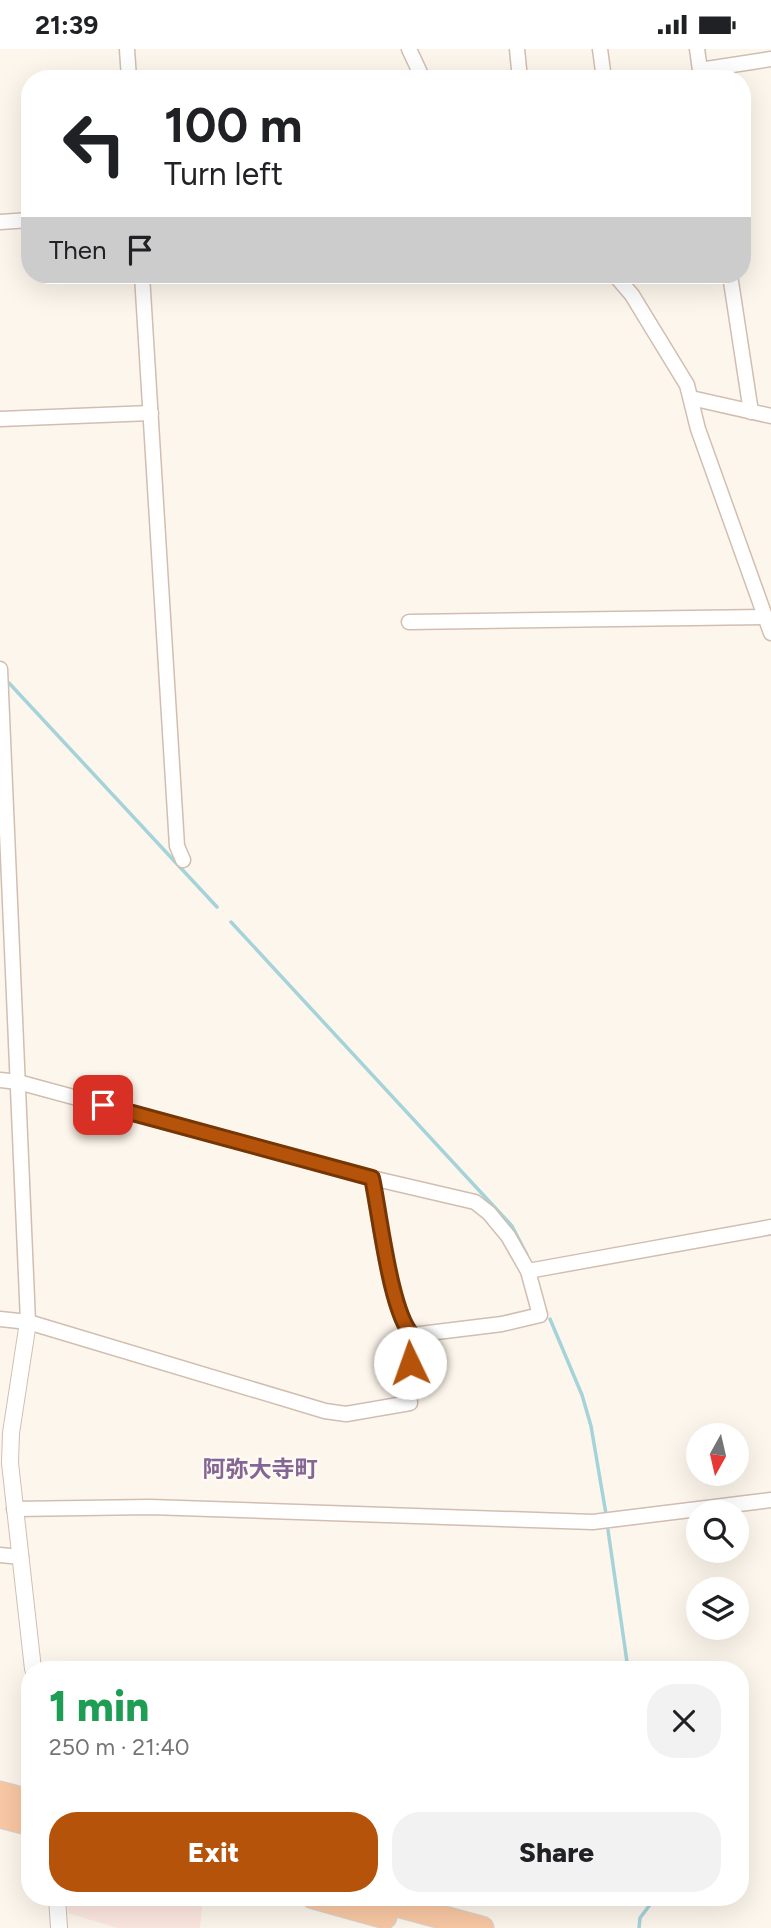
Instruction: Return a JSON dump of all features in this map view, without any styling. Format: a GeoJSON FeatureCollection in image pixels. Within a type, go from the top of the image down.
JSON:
{"type":"FeatureCollection","features":[{"type":"Feature","properties":{"kind":"highway"},"geometry":{"type":"LineString","coordinates":[[0,1793],[21,1799]]}},
{"type":"Feature","properties":{"kind":"highway"},"geometry":{"type":"LineString","coordinates":[[0,1815],[21,1821]]}},
{"type":"Feature","properties":{"kind":"highway"},"geometry":{"type":"LineString","coordinates":[[346,1906],[425,1928]]}},
{"type":"Feature","properties":{"kind":"highway"},"geometry":{"type":"LineString","coordinates":[[400,1906],[482,1928]]}},
{"type":"Feature","properties":{"kind":"street"},"geometry":{"type":"LineString","coordinates":[[127,49],[128,70]]}},
{"type":"Feature","properties":{"kind":"street"},"geometry":{"type":"LineString","coordinates":[[409,49],[419,70]]}},
{"type":"Feature","properties":{"kind":"street"},"geometry":{"type":"LineString","coordinates":[[517,49],[519,70]]}},
{"type":"Feature","properties":{"kind":"street"},"geometry":{"type":"LineString","coordinates":[[600,49],[603,70]]}},
{"type":"Feature","properties":{"kind":"street"},"geometry":{"type":"LineString","coordinates":[[697,49],[700,70]]}},
{"type":"Feature","properties":{"kind":"street"},"geometry":{"type":"LineString","coordinates":[[720,70],[771,59]]}},
{"type":"Feature","properties":{"kind":"street"},"geometry":{"type":"LineString","coordinates":[[0,222],[21,221]]}},
{"type":"Feature","properties":{"kind":"street"},"geometry":{"type":"LineString","coordinates":[[143,284],[177,846],[183,860]]}},
{"type":"Feature","properties":{"kind":"street"},"geometry":{"type":"LineString","coordinates":[[623,284],[684,379],[698,429],[771,633]]}},
{"type":"Feature","properties":{"kind":"street"},"geometry":{"type":"LineString","coordinates":[[731,284],[751,412]]}},
{"type":"Feature","properties":{"kind":"street"},"geometry":{"type":"LineString","coordinates":[[691,398],[771,416]]}},
{"type":"Feature","properties":{"kind":"street"},"geometry":{"type":"LineString","coordinates":[[0,419],[151,413]]}},
{"type":"Feature","properties":{"kind":"street"},"geometry":{"type":"LineString","coordinates":[[410,622],[765,617]]}},
{"type":"Feature","properties":{"kind":"street"},"geometry":{"type":"LineString","coordinates":[[0,669],[28,1322],[11,1433],[10,1463],[32,1661]]}},
{"type":"Feature","properties":{"kind":"street"},"geometry":{"type":"LineString","coordinates":[[0,1080],[18,1082],[372,1178],[475,1202],[489,1213],[508,1236],[528,1271],[540,1315],[502,1324],[412,1335]]}},
{"type":"Feature","properties":{"kind":"street"},"geometry":{"type":"LineString","coordinates":[[0,1319],[28,1322],[325,1411],[346,1414],[410,1403],[407,1377],[412,1335],[405,1326],[397,1301],[372,1178]]}},
{"type":"Feature","properties":{"kind":"street"},"geometry":{"type":"LineString","coordinates":[[528,1271],[771,1227]]}},
{"type":"Feature","properties":{"kind":"street"},"geometry":{"type":"LineString","coordinates":[[14,1509],[150,1507],[593,1523],[771,1500]]}},
{"type":"Feature","properties":{"kind":"street"},"geometry":{"type":"LineString","coordinates":[[0,1555],[21,1557]]}},
{"type":"Feature","properties":{"kind":"street"},"geometry":{"type":"LineString","coordinates":[[58,1906],[59,1928]]}},
{"type":"Feature","properties":{"kind":"shaded area"},"geometry":{"type":"Polygon","coordinates":[[[67,1906],[202,1906],[200,1928],[117,1928],[68,1913],[67,1906]]]}},
{"type":"Feature","properties":{"kind":"waterway"},"geometry":{"type":"LineString","coordinates":[[9,683],[217,907]]}},
{"type":"Feature","properties":{"kind":"waterway"},"geometry":{"type":"LineString","coordinates":[[231,922],[512,1226],[527,1255]]}},
{"type":"Feature","properties":{"kind":"waterway"},"geometry":{"type":"LineString","coordinates":[[550,1319],[582,1395],[591,1426],[606,1514]]}},
{"type":"Feature","properties":{"kind":"waterway"},"geometry":{"type":"LineString","coordinates":[[608,1530],[627,1661]]}},
{"type":"Feature","properties":{"kind":"waterway"},"geometry":{"type":"LineString","coordinates":[[639,1928],[640,1918],[649,1906]]}},
{"type":"Feature","properties":{"kind":"district","name":"阿弥大寺町"},"geometry":{"type":"Point","coordinates":[260,1469]}},
{"type":"Feature","properties":{"kind":"route"},"geometry":{"type":"LineString","coordinates":[[103,1105],[372,1178],[397,1301],[405,1326],[412,1335],[410,1363]]}}]}
